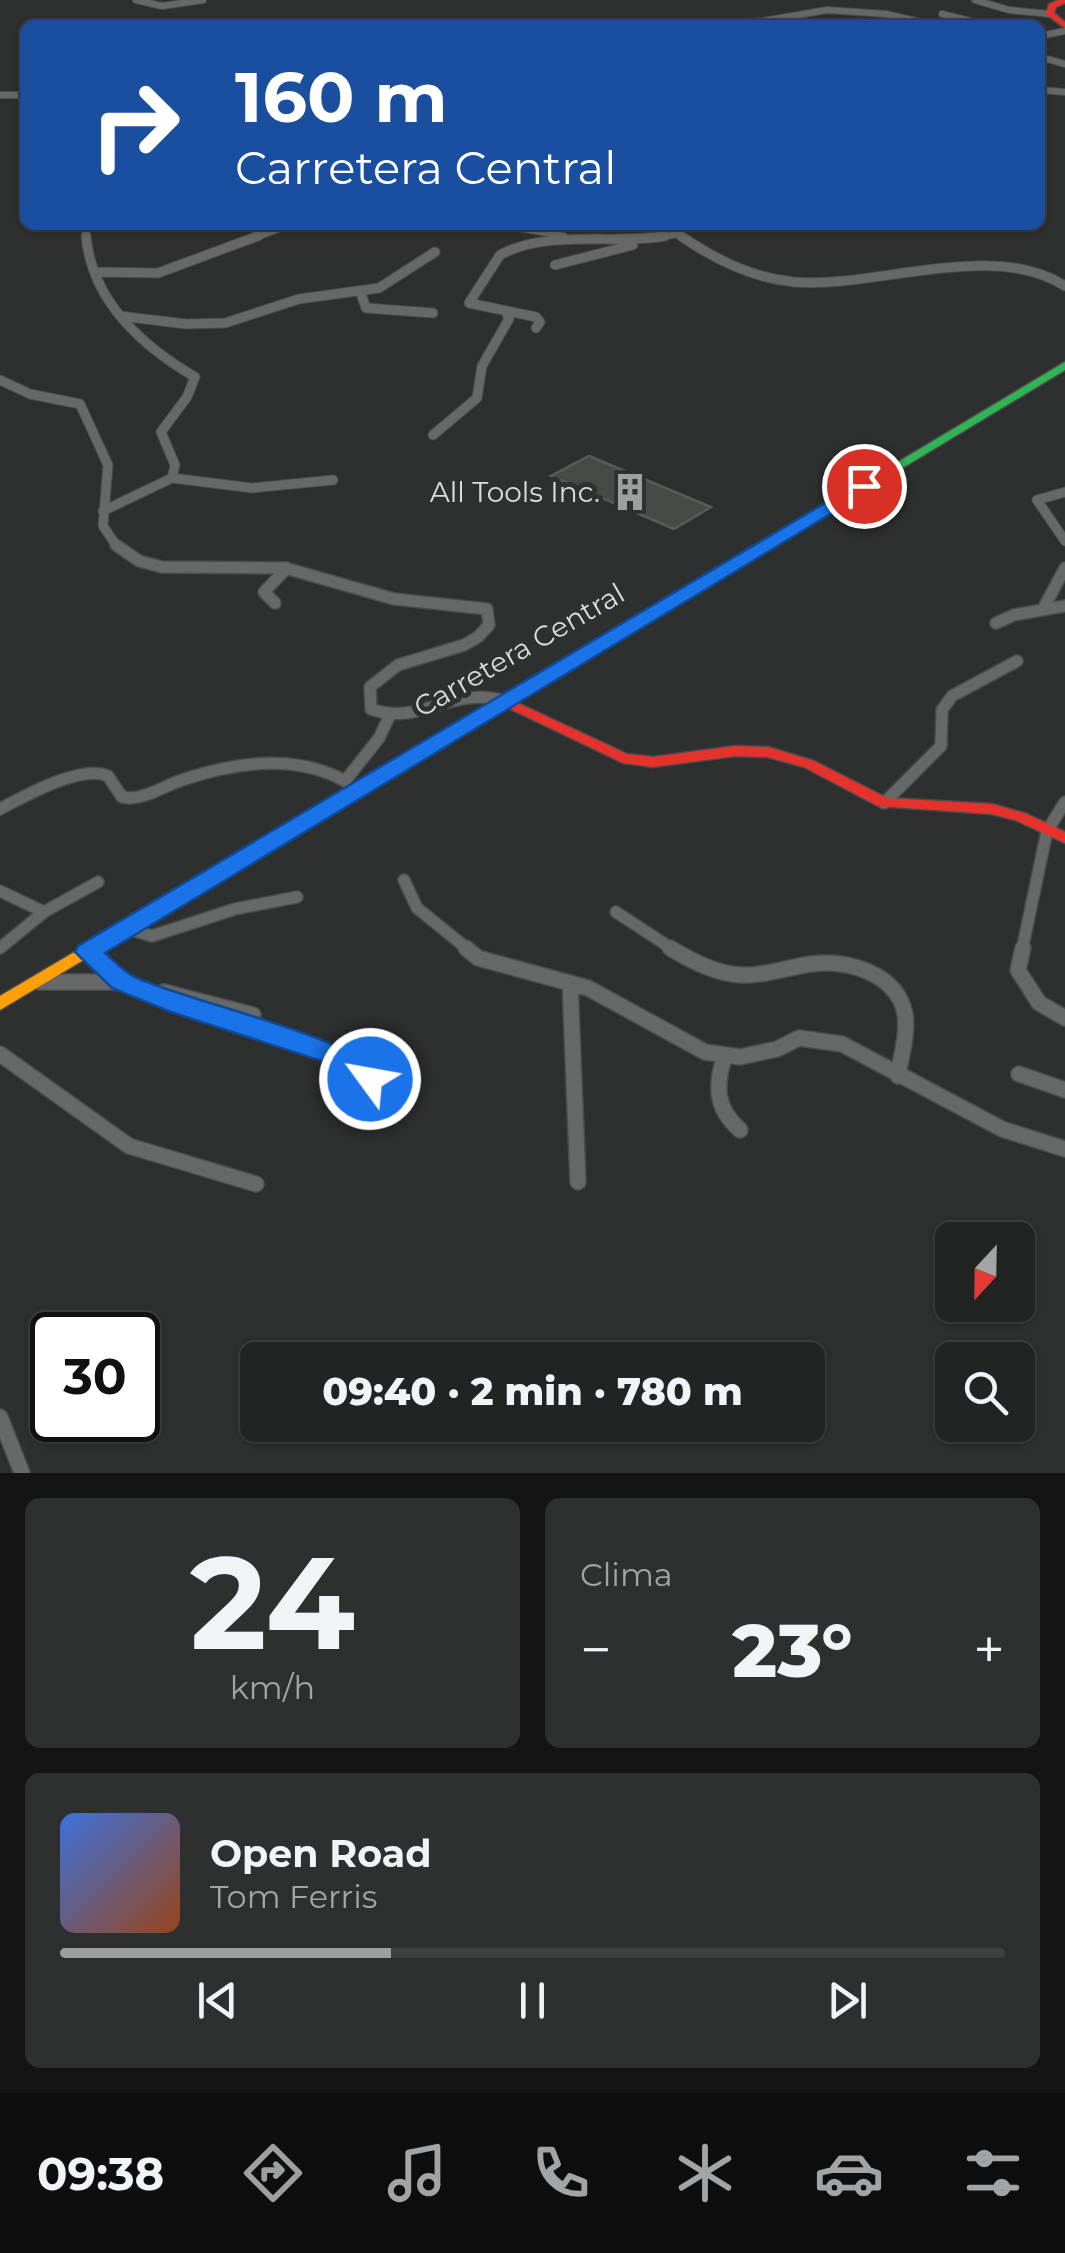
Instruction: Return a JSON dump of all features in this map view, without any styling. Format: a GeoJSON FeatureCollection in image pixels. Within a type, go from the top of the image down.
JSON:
{"type":"FeatureCollection","features":[{"type":"Feature","properties":{"kind":"main road"},"geometry":{"type":"LineString","coordinates":[[1064,0],[1052,6],[1050,14],[1065,29]]}},
{"type":"Feature","properties":{"kind":"main road","name":"Carretera Central"},"geometry":{"type":"LineString","coordinates":[[0,1004],[1065,356]]}},
{"type":"Feature","properties":{"kind":"main road","name":"Carretera Central"},"geometry":{"type":"LineString","coordinates":[[0,990],[345,781],[499,698],[1065,365]]}},
{"type":"Feature","properties":{"kind":"main road"},"geometry":{"type":"LineString","coordinates":[[499,698],[623,758],[654,762],[735,751],[768,752],[809,764],[884,803],[992,809],[1021,817],[1065,838]]}},
{"type":"Feature","properties":{"kind":"street"},"geometry":{"type":"LineString","coordinates":[[136,0],[162,6],[204,0]]}},
{"type":"Feature","properties":{"kind":"street"},"geometry":{"type":"LineString","coordinates":[[975,0],[1008,10],[1050,14]]}},
{"type":"Feature","properties":{"kind":"street"},"geometry":{"type":"LineString","coordinates":[[769,20],[828,10],[886,10],[918,20]]}},
{"type":"Feature","properties":{"kind":"street"},"geometry":{"type":"LineString","coordinates":[[942,14],[966,20]]}},
{"type":"Feature","properties":{"kind":"street"},"geometry":{"type":"LineString","coordinates":[[87,230],[85,251],[120,316],[152,351],[195,377],[187,397],[161,432],[175,465],[172,478]]}},
{"type":"Feature","properties":{"kind":"street"},"geometry":{"type":"LineString","coordinates":[[96,272],[158,272],[275,230]]}},
{"type":"Feature","properties":{"kind":"street"},"geometry":{"type":"LineString","coordinates":[[519,230],[629,241]]}},
{"type":"Feature","properties":{"kind":"street"},"geometry":{"type":"LineString","coordinates":[[622,230],[629,241]]}},
{"type":"Feature","properties":{"kind":"street"},"geometry":{"type":"LineString","coordinates":[[555,265],[678,234],[721,261],[795,282],[856,281],[942,269],[987,268],[1047,271],[1065,286]]}},
{"type":"Feature","properties":{"kind":"street"},"geometry":{"type":"LineString","coordinates":[[536,328],[540,322],[536,317],[469,303],[500,255],[549,242],[651,240]]}},
{"type":"Feature","properties":{"kind":"street"},"geometry":{"type":"LineString","coordinates":[[120,316],[186,324],[225,322],[300,299],[380,288],[436,252]]}},
{"type":"Feature","properties":{"kind":"street"},"geometry":{"type":"LineString","coordinates":[[360,291],[366,308],[433,314]]}},
{"type":"Feature","properties":{"kind":"street"},"geometry":{"type":"LineString","coordinates":[[433,435],[477,398],[482,366],[509,319],[506,312]]}},
{"type":"Feature","properties":{"kind":"street"},"geometry":{"type":"LineString","coordinates":[[0,380],[30,394],[80,404],[109,468],[110,491],[102,512],[105,532],[120,551],[134,559],[187,571],[287,568],[383,596],[446,601],[490,612],[490,625],[478,638],[404,660],[379,675],[370,688],[371,709],[390,718],[409,715],[461,694],[499,698]]}},
{"type":"Feature","properties":{"kind":"street"},"geometry":{"type":"LineString","coordinates":[[102,512],[172,478],[203,486],[275,490],[333,480]]}},
{"type":"Feature","properties":{"kind":"street"},"geometry":{"type":"LineString","coordinates":[[1065,492],[1037,500],[1065,541]]}},
{"type":"Feature","properties":{"kind":"street"},"geometry":{"type":"LineString","coordinates":[[275,604],[264,592],[287,568]]}},
{"type":"Feature","properties":{"kind":"street"},"geometry":{"type":"LineString","coordinates":[[1043,609],[1065,568]]}},
{"type":"Feature","properties":{"kind":"street"},"geometry":{"type":"LineString","coordinates":[[996,623],[1065,606]]}},
{"type":"Feature","properties":{"kind":"street"},"geometry":{"type":"LineString","coordinates":[[884,803],[942,746],[942,710],[952,696],[1017,662]]}},
{"type":"Feature","properties":{"kind":"street"},"geometry":{"type":"LineString","coordinates":[[0,809],[84,775],[101,773],[111,778],[122,797],[135,800],[182,780],[240,766],[308,766],[330,770],[345,781],[390,718]]}},
{"type":"Feature","properties":{"kind":"street"},"geometry":{"type":"LineString","coordinates":[[1065,802],[1047,831],[1018,970],[1038,1003],[1065,1018]]}},
{"type":"Feature","properties":{"kind":"street"},"geometry":{"type":"LineString","coordinates":[[404,880],[417,908],[478,958],[588,988],[705,1052],[740,1058],[777,1049],[799,1038],[842,1044],[1002,1129],[1065,1149]]}},
{"type":"Feature","properties":{"kind":"street"},"geometry":{"type":"LineString","coordinates":[[0,948],[44,912],[98,882]]}},
{"type":"Feature","properties":{"kind":"street"},"geometry":{"type":"LineString","coordinates":[[0,891],[44,912]]}},
{"type":"Feature","properties":{"kind":"street"},"geometry":{"type":"LineString","coordinates":[[126,928],[152,936],[235,909],[297,898]]}},
{"type":"Feature","properties":{"kind":"street"},"geometry":{"type":"LineString","coordinates":[[616,912],[691,960],[734,975],[770,974],[824,962],[848,965],[884,979],[904,1008],[898,1076]]}},
{"type":"Feature","properties":{"kind":"street"},"geometry":{"type":"LineString","coordinates":[[88,952],[122,982],[341,1057],[370,1079]]}},
{"type":"Feature","properties":{"kind":"street"},"geometry":{"type":"LineString","coordinates":[[36,982],[122,982],[253,1016]]}},
{"type":"Feature","properties":{"kind":"street"},"geometry":{"type":"LineString","coordinates":[[570,983],[578,1182]]}},
{"type":"Feature","properties":{"kind":"street"},"geometry":{"type":"LineString","coordinates":[[0,1054],[129,1146],[256,1184]]}},
{"type":"Feature","properties":{"kind":"street"},"geometry":{"type":"LineString","coordinates":[[726,1055],[717,1078],[717,1099],[726,1119],[740,1130]]}},
{"type":"Feature","properties":{"kind":"street"},"geometry":{"type":"LineString","coordinates":[[1019,1074],[1065,1090]]}},
{"type":"Feature","properties":{"kind":"street"},"geometry":{"type":"LineString","coordinates":[[0,1417],[22,1473]]}},
{"type":"Feature","properties":{"kind":"building","name":"All Tools Inc."},"geometry":{"type":"Polygon","coordinates":[[[589,456],[711,507],[674,529],[551,476],[589,456]]]}},
{"type":"Feature","properties":{"kind":"traffic: fast"},"geometry":{"type":"LineString","coordinates":[[489,711],[1065,365]]}},
{"type":"Feature","properties":{"kind":"traffic: slow"},"geometry":{"type":"LineString","coordinates":[[0,1004],[489,711]]}},
{"type":"Feature","properties":{"kind":"traffic: jam"},"geometry":{"type":"LineString","coordinates":[[1065,0],[1052,6],[1050,14],[1065,26]]}},
{"type":"Feature","properties":{"kind":"traffic: jam"},"geometry":{"type":"LineString","coordinates":[[505,701],[623,758],[653,762],[735,751],[768,752],[809,764],[884,803],[992,809],[1021,817],[1065,838]]}},
{"type":"Feature","properties":{"kind":"place","name":"All Tools Inc."},"geometry":{"type":"Point","coordinates":[630,492]}},
{"type":"Feature","properties":{"kind":"route"},"geometry":{"type":"LineString","coordinates":[[370,1079],[341,1057],[122,982],[88,952],[864,486]]}}]}
